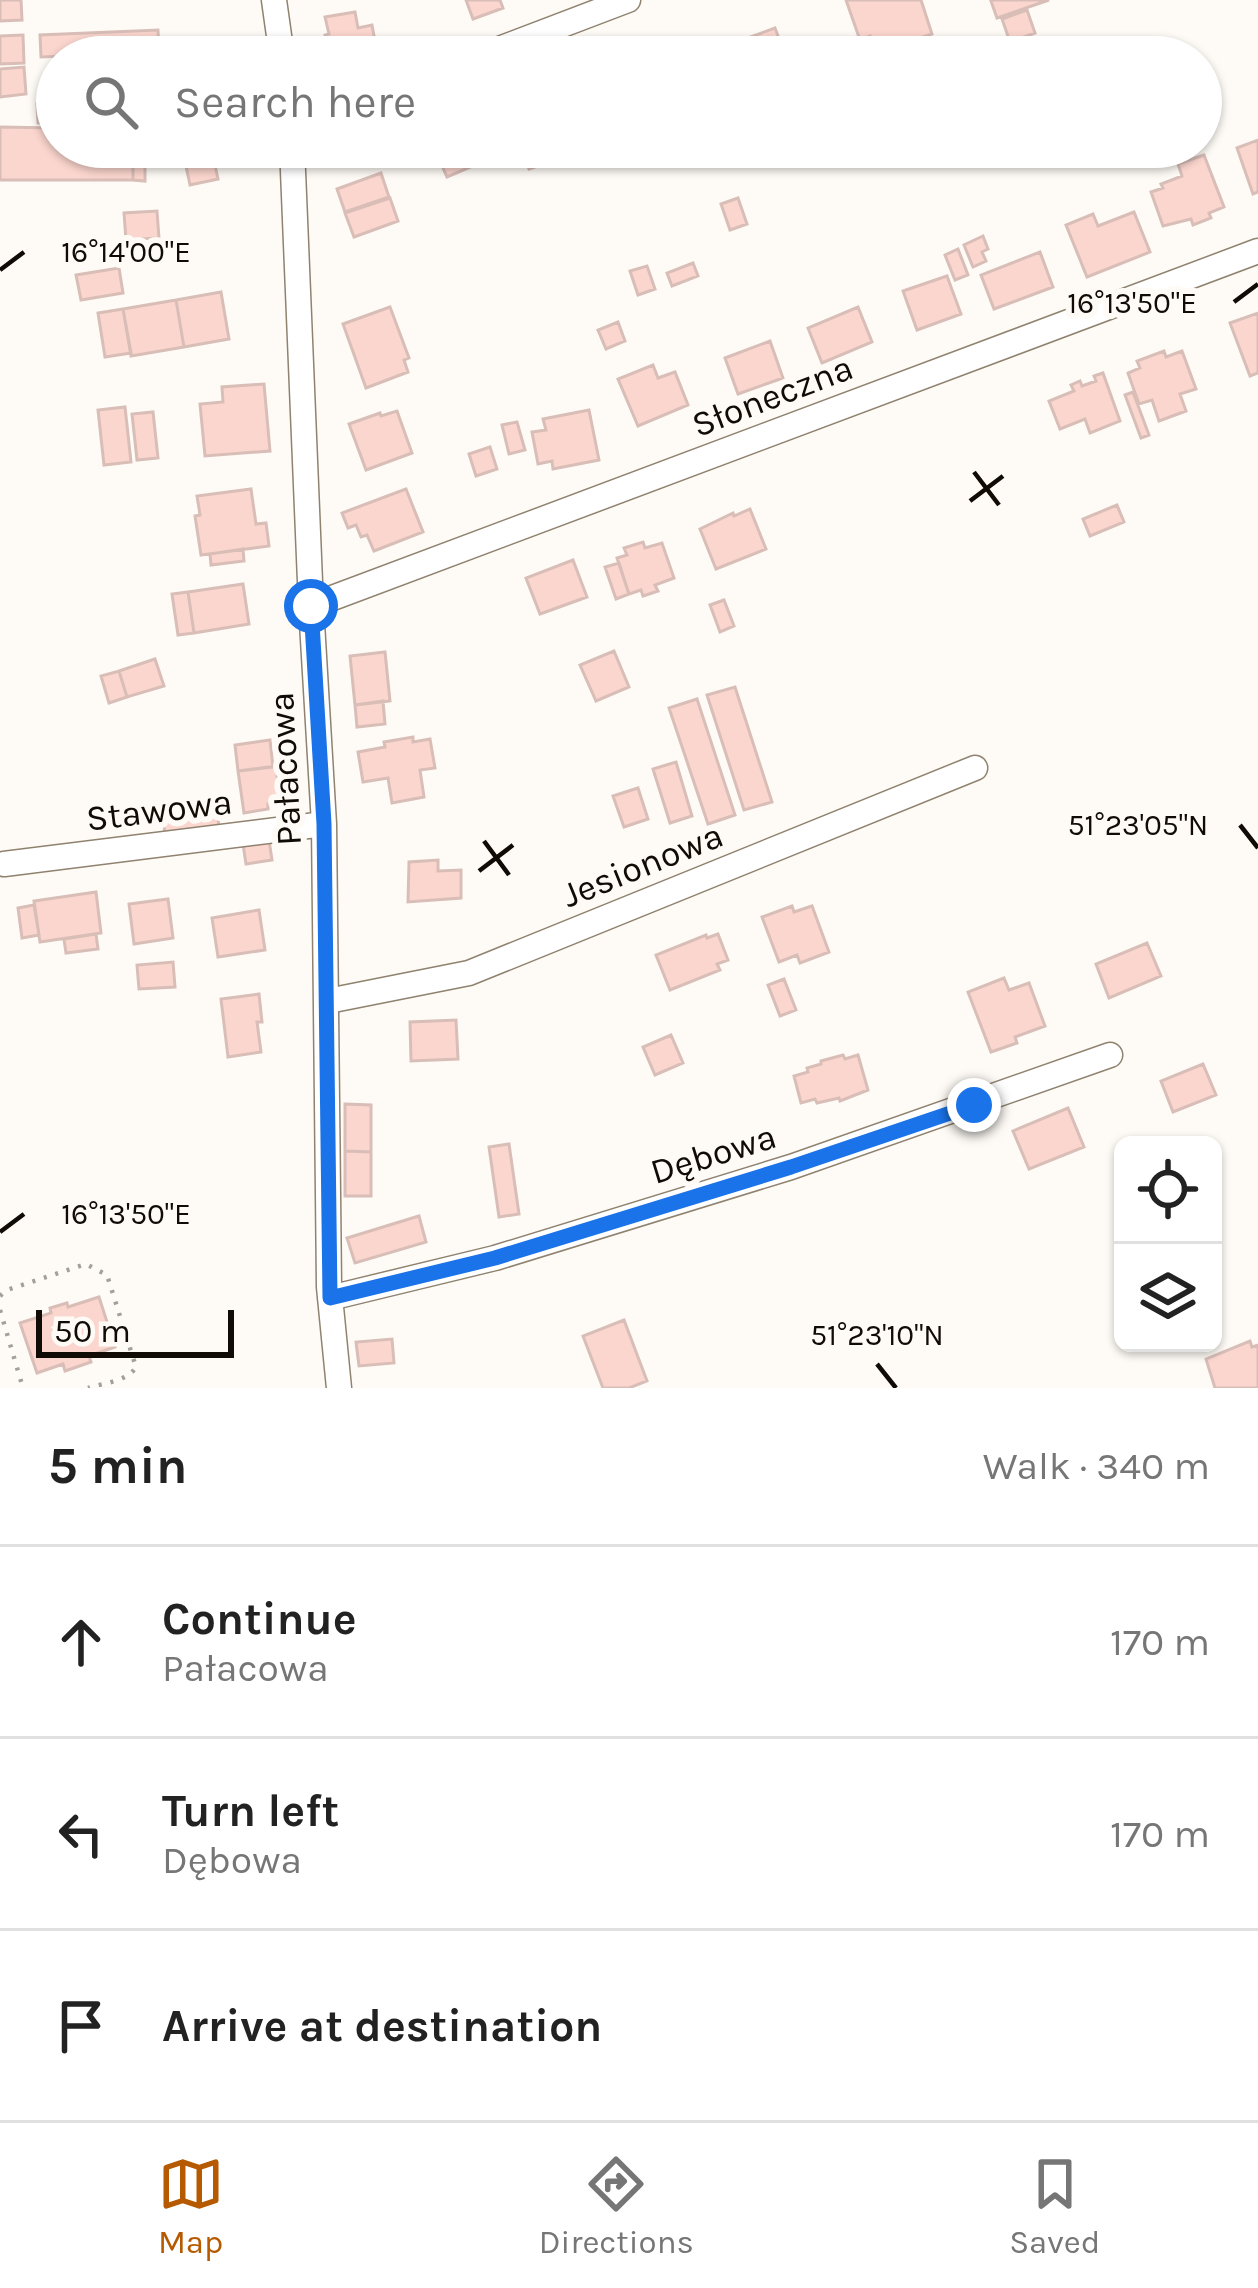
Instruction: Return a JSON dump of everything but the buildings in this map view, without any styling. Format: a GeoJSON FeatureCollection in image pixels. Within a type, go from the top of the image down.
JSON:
{"type":"FeatureCollection","features":[{"type":"Feature","properties":{"kind":"street"},"geometry":{"type":"LineString","coordinates":[[274,0],[279,36]]}},
{"type":"Feature","properties":{"kind":"street"},"geometry":{"type":"LineString","coordinates":[[533,36],[628,0]]}},
{"type":"Feature","properties":{"kind":"street","name":"Pałacowa"},"geometry":{"type":"LineString","coordinates":[[293,168],[324,824],[330,1298],[339,1388]]}},
{"type":"Feature","properties":{"kind":"street","name":"Słoneczna"},"geometry":{"type":"LineString","coordinates":[[311,606],[1258,251]]}},
{"type":"Feature","properties":{"kind":"street","name":"Jesionowa"},"geometry":{"type":"LineString","coordinates":[[328,1001],[469,973],[975,768]]}},
{"type":"Feature","properties":{"kind":"street","name":"Stawowa"},"geometry":{"type":"LineString","coordinates":[[4,864],[324,824]]}},
{"type":"Feature","properties":{"kind":"street","name":"Dębowa"},"geometry":{"type":"LineString","coordinates":[[330,1298],[495,1258],[768,1174],[1110,1055]]}},
{"type":"Feature","properties":{"kind":"path"},"geometry":{"type":"LineString","coordinates":[[0,1296],[86,1264],[107,1275],[136,1367],[127,1376],[88,1388]]}},
{"type":"Feature","properties":{"kind":"path"},"geometry":{"type":"LineString","coordinates":[[0,1310],[23,1388]]}},
{"type":"Feature","properties":{"kind":"route"},"geometry":{"type":"LineString","coordinates":[[311,606],[324,824],[330,1298],[495,1258],[974,1105]]}}]}
